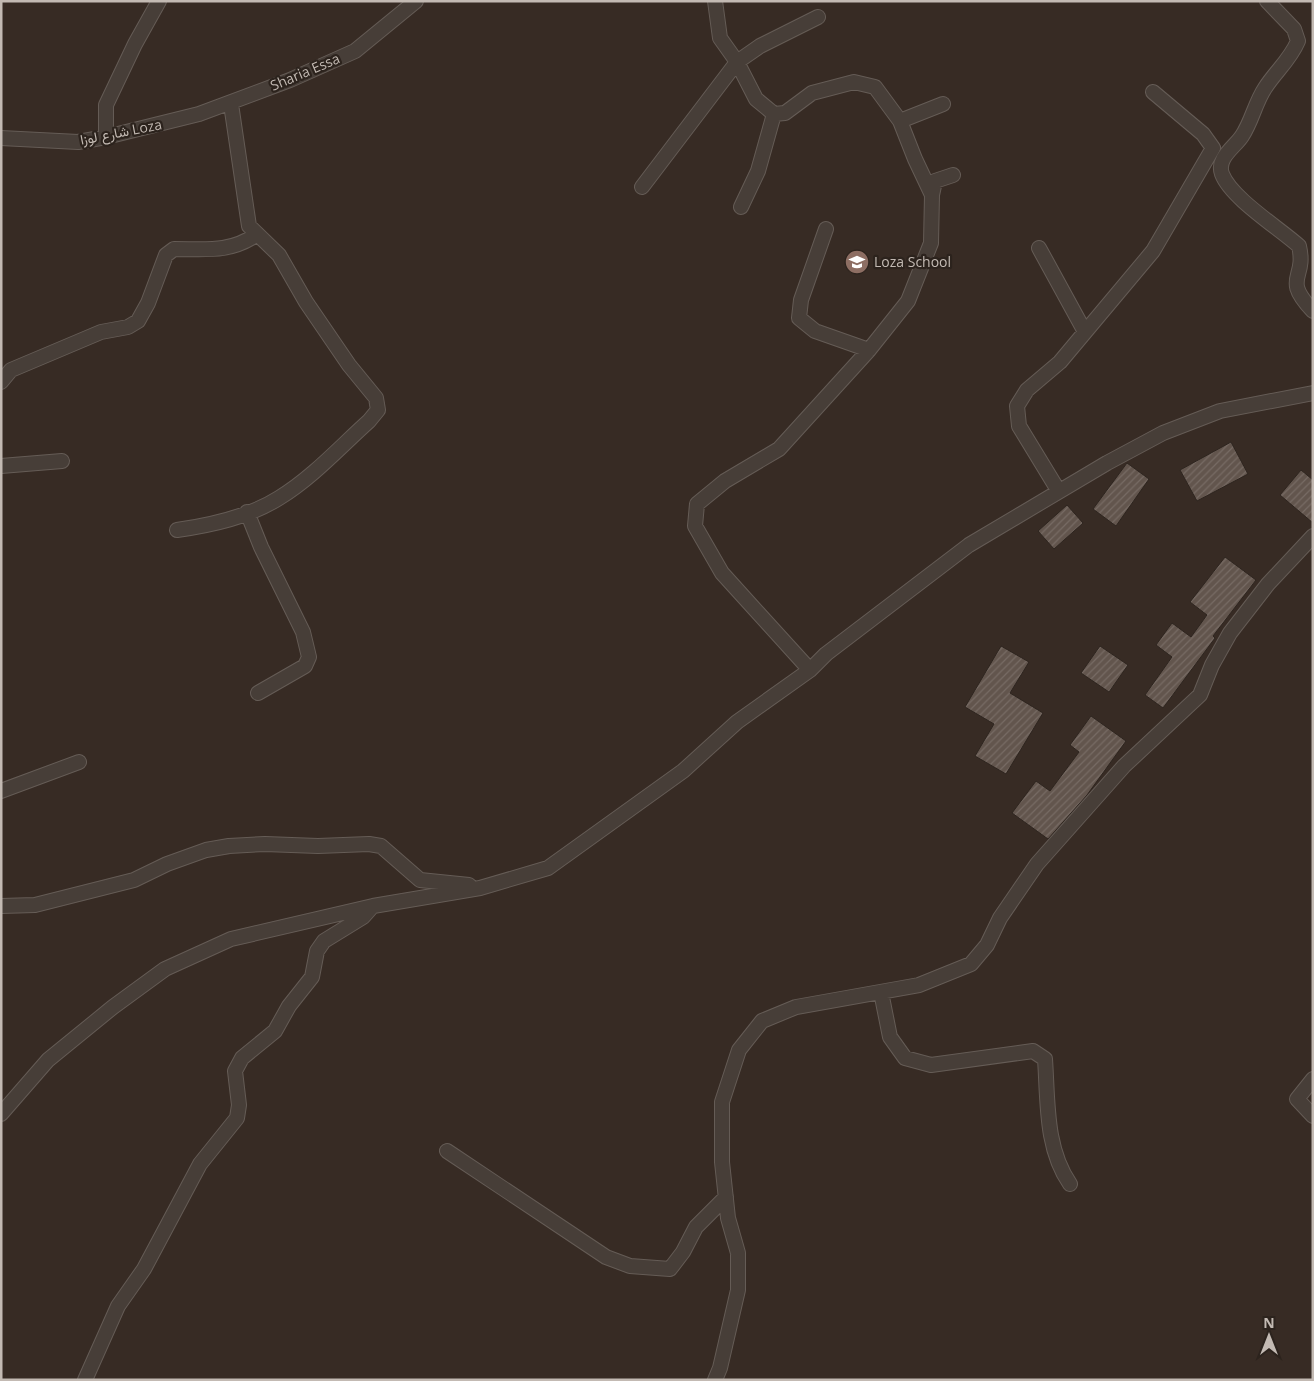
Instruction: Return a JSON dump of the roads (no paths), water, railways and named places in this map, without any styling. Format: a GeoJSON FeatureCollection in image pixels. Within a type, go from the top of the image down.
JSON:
{"type":"FeatureCollection","features":[{"type":"Feature","properties":{"kind":"street"},"geometry":{"type":"LineString","coordinates":[[106,137],[106,104],[134,44],[159,1]]}},
{"type":"Feature","properties":{"kind":"street","name":"Sharia Essa"},"geometry":{"type":"LineString","coordinates":[[182,120],[231,104],[355,51],[416,1]]}},
{"type":"Feature","properties":{"kind":"street"},"geometry":{"type":"LineString","coordinates":[[715,1],[720,38],[737,62],[756,99],[774,114],[785,113],[812,92],[854,82],[875,87],[887,100],[900,121],[914,159],[932,195]]}},
{"type":"Feature","properties":{"kind":"street"},"geometry":{"type":"LineString","coordinates":[[1267,1],[1294,29],[1298,41],[1285,64],[1266,87],[1242,136],[1225,156],[1221,165],[1221,173],[1242,200],[1299,246],[1302,257],[1296,285],[1297,292],[1313,311]]}},
{"type":"Feature","properties":{"kind":"street"},"geometry":{"type":"LineString","coordinates":[[642,187],[737,62],[760,46],[818,17]]}},
{"type":"Feature","properties":{"kind":"street"},"geometry":{"type":"LineString","coordinates":[[1058,490],[1019,426],[1017,406],[1027,390],[1060,362],[1153,251],[1213,148],[1203,134],[1153,92]]}},
{"type":"Feature","properties":{"kind":"street"},"geometry":{"type":"LineString","coordinates":[[177,530],[209,525],[278,499],[302,483],[369,421],[378,410],[376,398],[348,365],[306,302],[279,255],[256,235],[249,226],[231,104]]}},
{"type":"Feature","properties":{"kind":"street"},"geometry":{"type":"LineString","coordinates":[[900,121],[943,104]]}},
{"type":"Feature","properties":{"kind":"street"},"geometry":{"type":"LineString","coordinates":[[741,207],[758,171],[774,114]]}},
{"type":"Feature","properties":{"kind":"street","name":"شارع لوزا Loza"},"geometry":{"type":"LineString","coordinates":[[1,138],[78,142],[182,120]]}},
{"type":"Feature","properties":{"kind":"street"},"geometry":{"type":"LineString","coordinates":[[810,670],[722,573],[695,526],[697,504],[726,482],[778,449],[869,350],[908,302],[931,243],[932,195],[935,181],[953,176]]}},
{"type":"Feature","properties":{"kind":"street"},"geometry":{"type":"LineString","coordinates":[[826,229],[801,300],[799,318],[815,331],[869,350]]}},
{"type":"Feature","properties":{"kind":"street"},"geometry":{"type":"LineString","coordinates":[[1,382],[11,370],[101,332],[128,327],[138,321],[148,303],[166,256],[170,252],[227,248],[241,245],[256,235]]}},
{"type":"Feature","properties":{"kind":"street"},"geometry":{"type":"LineString","coordinates":[[1039,248],[1085,332]]}},
{"type":"Feature","properties":{"kind":"street"},"geometry":{"type":"LineString","coordinates":[[1,1114],[48,1060],[113,1007],[165,969],[231,939],[374,906],[480,888],[548,868],[683,771],[737,722],[810,670],[826,654],[969,545],[1058,490],[1163,433],[1220,410],[1313,392]]}},
{"type":"Feature","properties":{"kind":"street"},"geometry":{"type":"LineString","coordinates":[[1,466],[62,461]]}},
{"type":"Feature","properties":{"kind":"street"},"geometry":{"type":"LineString","coordinates":[[247,512],[261,547],[303,632],[309,657],[305,666],[258,693]]}},
{"type":"Feature","properties":{"kind":"street"},"geometry":{"type":"LineString","coordinates":[[715,1380],[720,1368],[738,1290],[738,1253],[728,1218],[722,1162],[722,1102],[739,1050],[762,1021],[779,1014],[796,1008],[920,985],[971,964],[987,945],[1000,918],[1037,864],[1124,766],[1200,695],[1212,664],[1230,633],[1268,584],[1313,536]]}},
{"type":"Feature","properties":{"kind":"street"},"geometry":{"type":"LineString","coordinates":[[1,791],[79,762]]}},
{"type":"Feature","properties":{"kind":"street"},"geometry":{"type":"LineString","coordinates":[[1,906],[35,905],[134,880],[167,864],[206,850],[229,846],[265,844],[318,846],[369,844],[381,846],[420,880],[460,883],[480,888]]}},
{"type":"Feature","properties":{"kind":"street"},"geometry":{"type":"LineString","coordinates":[[85,1380],[118,1306],[144,1269],[200,1164],[237,1118],[239,1105],[235,1071],[242,1058],[275,1031],[289,1006],[312,977],[317,951],[324,941],[363,917],[374,906]]}},
{"type":"Feature","properties":{"kind":"street"},"geometry":{"type":"LineString","coordinates":[[881,992],[890,1037],[905,1058],[931,1065],[1033,1051],[1045,1059],[1048,1117],[1059,1168],[1070,1184]]}},
{"type":"Feature","properties":{"kind":"street"},"geometry":{"type":"LineString","coordinates":[[1313,1079],[1297,1100],[1313,1116]]}},
{"type":"Feature","properties":{"kind":"street"},"geometry":{"type":"LineString","coordinates":[[446,1150],[606,1257],[630,1266],[670,1269],[683,1252],[696,1227],[726,1197]]}},
{"type":"Feature","properties":{"kind":"place","name":"Loza School"},"geometry":{"type":"Point","coordinates":[857,262]}}]}
